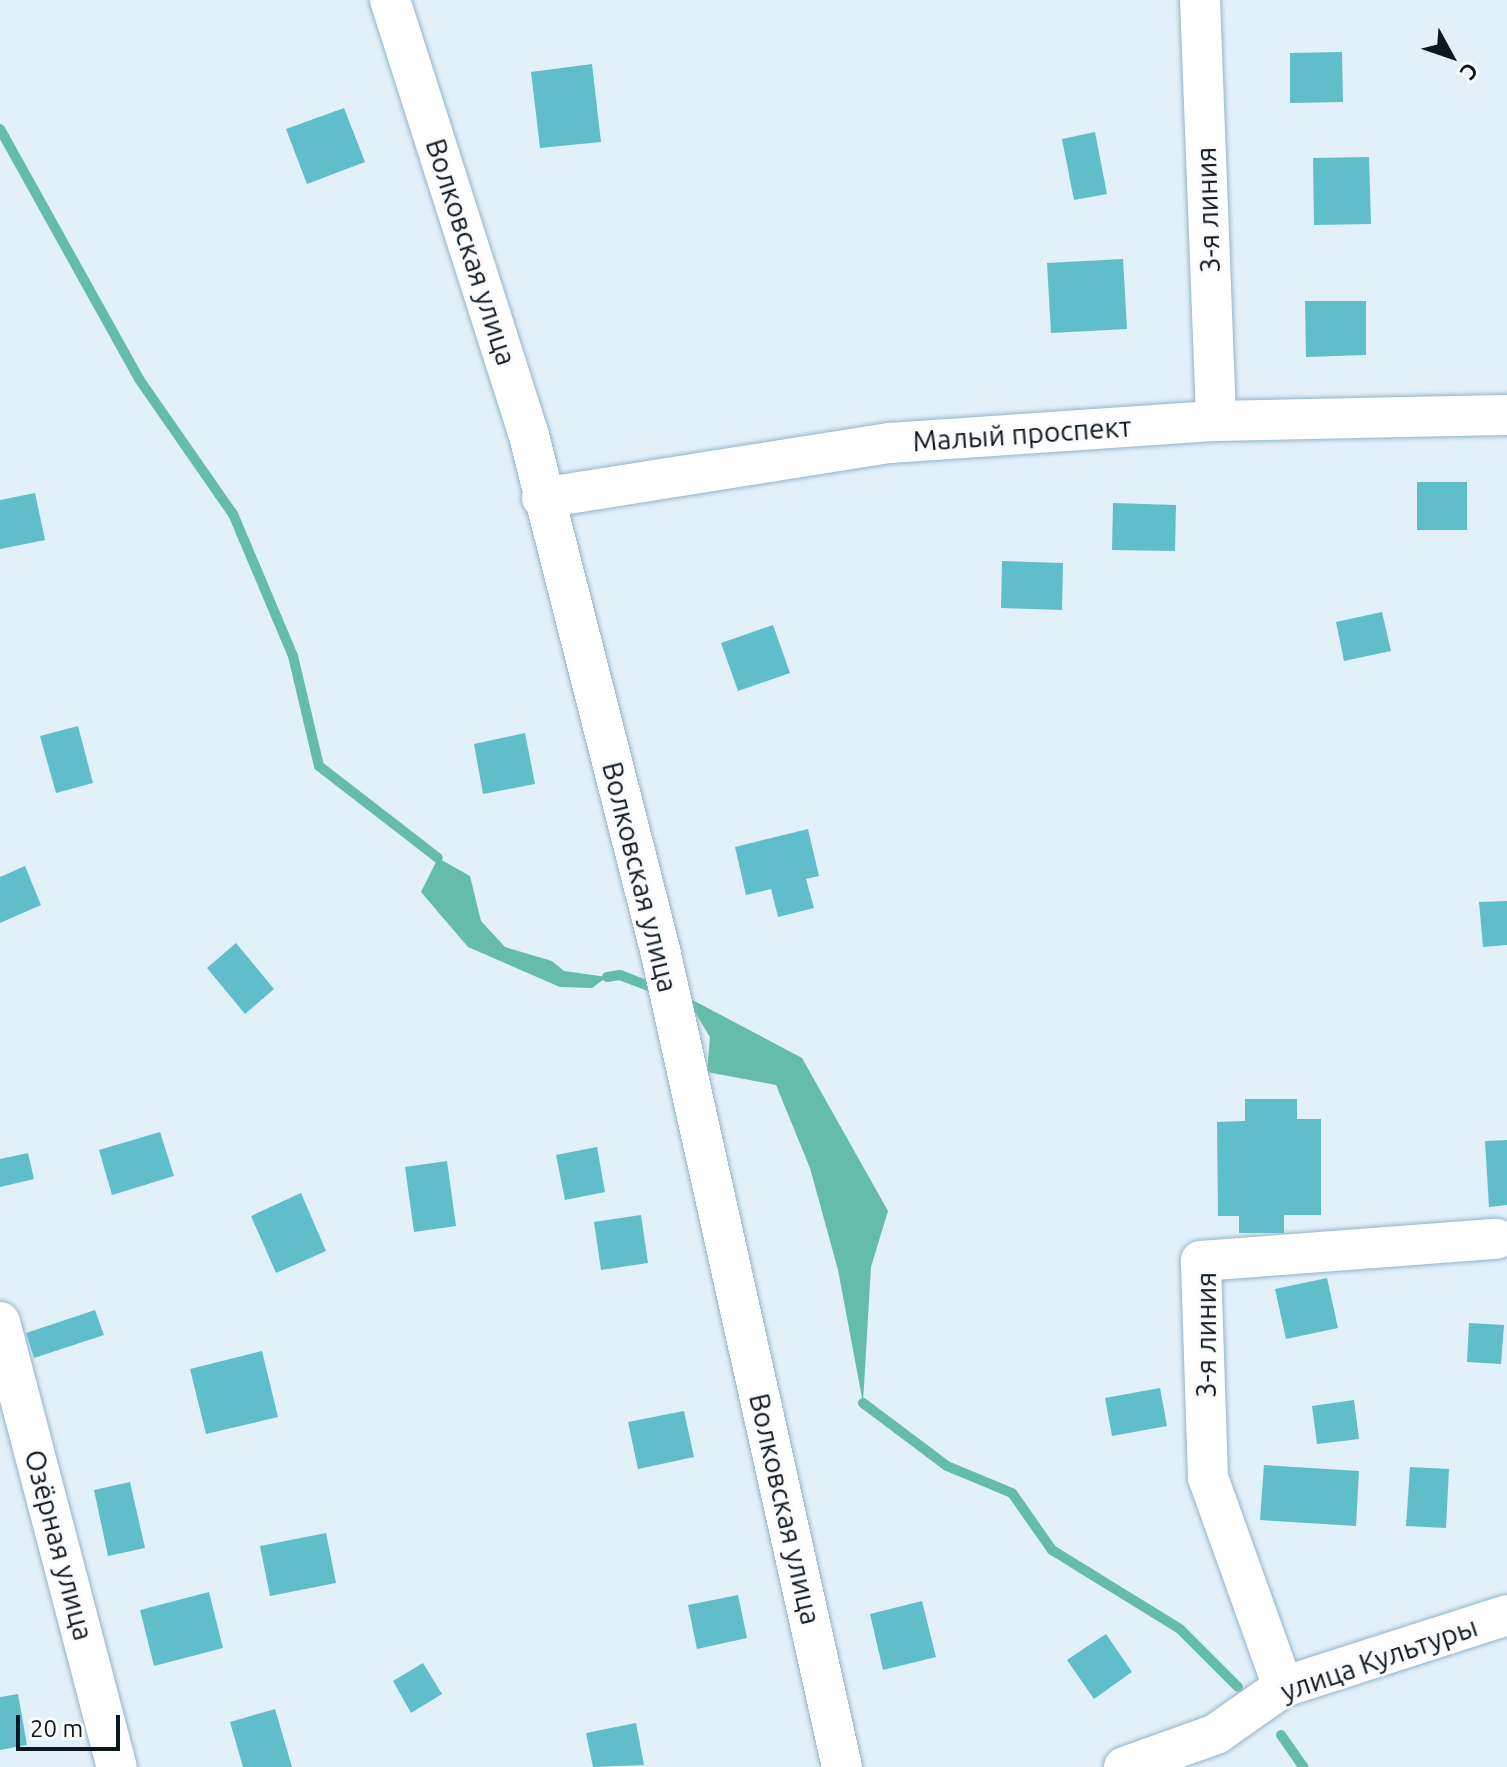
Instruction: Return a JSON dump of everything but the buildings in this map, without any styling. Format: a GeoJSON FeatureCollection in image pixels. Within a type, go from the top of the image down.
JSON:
{"type":"FeatureCollection","features":[{"type":"Feature","properties":{"kind":"street","name":"Волковская улица"},"geometry":{"type":"LineString","coordinates":[[390,0],[528,432],[542,498],[660,950],[842,1767]]}},
{"type":"Feature","properties":{"kind":"street","name":"3-я линия"},"geometry":{"type":"LineString","coordinates":[[1200,0],[1216,421]]}},
{"type":"Feature","properties":{"kind":"street","name":"Малый проспект"},"geometry":{"type":"LineString","coordinates":[[542,498],[890,443],[1216,421],[1507,415]]}},
{"type":"Feature","properties":{"kind":"street","name":"3-я линия"},"geometry":{"type":"LineString","coordinates":[[1283,1687],[1208,1477],[1201,1261],[1496,1239]]}},
{"type":"Feature","properties":{"kind":"street","name":"Озёрная улица"},"geometry":{"type":"LineString","coordinates":[[0,1322],[117,1767]]}},
{"type":"Feature","properties":{"kind":"street","name":"улица Культуры"},"geometry":{"type":"LineString","coordinates":[[1124,1767],[1216,1734],[1283,1687],[1507,1615]]}},
{"type":"Feature","properties":{"kind":"shaded area"},"geometry":{"type":"Polygon","coordinates":[[[438,858],[470,876],[481,921],[505,947],[552,961],[564,971],[607,977],[592,988],[560,987],[468,947],[421,892],[438,858]]]}},
{"type":"Feature","properties":{"kind":"shaded area"},"geometry":{"type":"Polygon","coordinates":[[[685,996],[802,1058],[888,1211],[871,1267],[863,1403],[838,1270],[810,1168],[776,1085],[707,1072],[710,1037],[685,996]]]}},
{"type":"Feature","properties":{"kind":"waterway"},"geometry":{"type":"LineString","coordinates":[[0,129],[139,379],[233,514],[293,656],[319,766],[438,858]]}},
{"type":"Feature","properties":{"kind":"waterway"},"geometry":{"type":"LineString","coordinates":[[607,977],[620,975],[651,987]]}},
{"type":"Feature","properties":{"kind":"waterway"},"geometry":{"type":"LineString","coordinates":[[863,1403],[947,1466],[1012,1493],[1052,1550],[1180,1629],[1238,1687]]}},
{"type":"Feature","properties":{"kind":"waterway"},"geometry":{"type":"LineString","coordinates":[[1281,1735],[1303,1767]]}}]}
